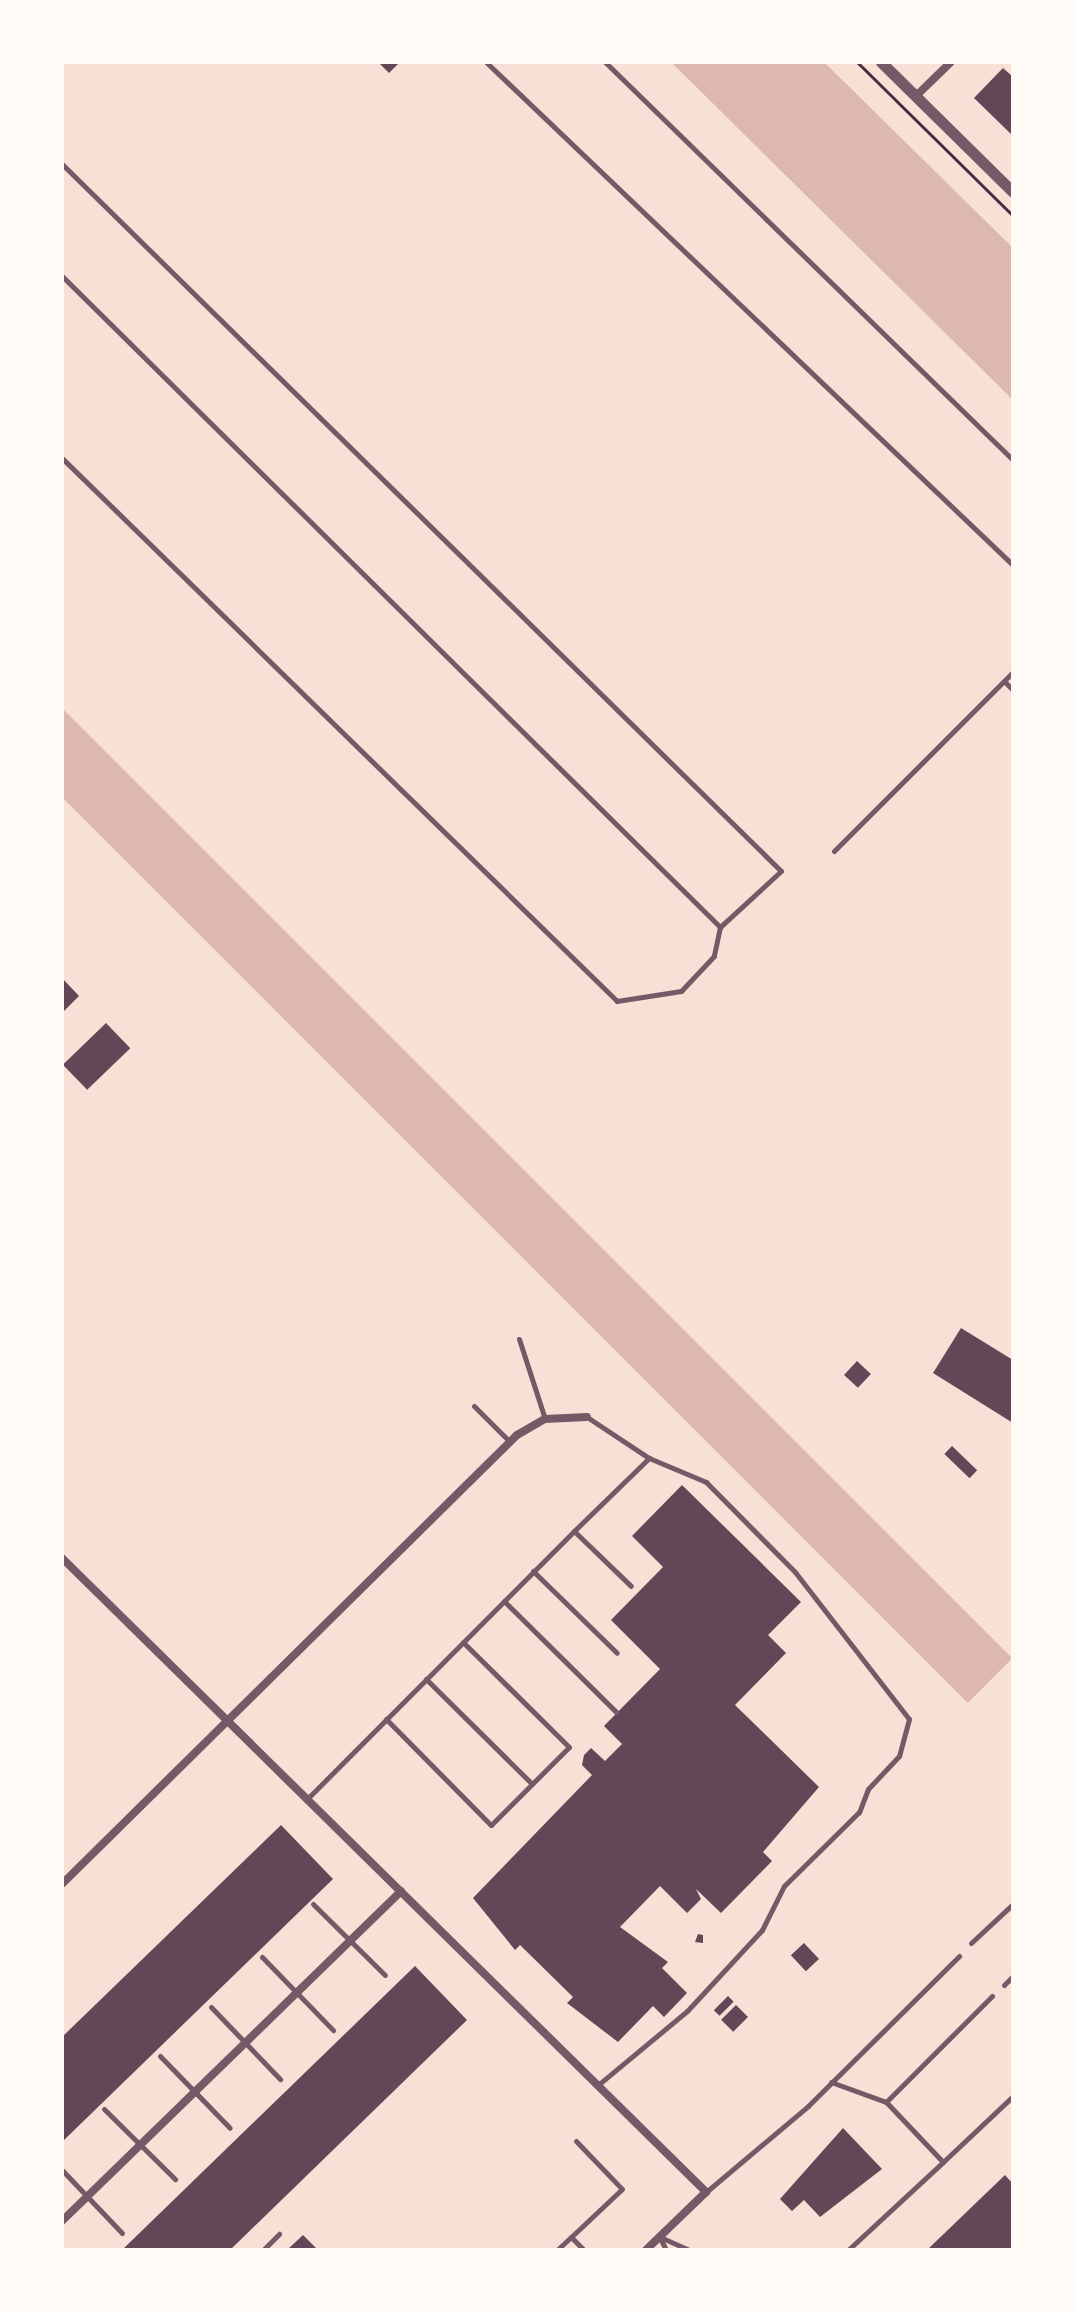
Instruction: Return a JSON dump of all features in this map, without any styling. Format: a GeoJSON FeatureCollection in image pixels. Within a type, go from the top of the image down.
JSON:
{"type":"FeatureCollection","features":[{"type":"Feature","properties":{"kind":"street"},"geometry":{"type":"LineString","coordinates":[[881,62],[1012,188]]}},
{"type":"Feature","properties":{"kind":"street"},"geometry":{"type":"LineString","coordinates":[[915,97],[951,62]]}},
{"type":"Feature","properties":{"kind":"street"},"geometry":{"type":"LineString","coordinates":[[62,1884],[510,1442],[545,1419],[587,1417]]}},
{"type":"Feature","properties":{"kind":"street"},"geometry":{"type":"LineString","coordinates":[[62,1558],[706,2192],[646,2250]]}},
{"type":"Feature","properties":{"kind":"street"},"geometry":{"type":"LineString","coordinates":[[62,2221],[401,1891]]}},
{"type":"Feature","properties":{"kind":"lane"},"geometry":{"type":"LineString","coordinates":[[486,62],[1013,565]]}},
{"type":"Feature","properties":{"kind":"lane"},"geometry":{"type":"LineString","coordinates":[[605,62],[1013,460]]}},
{"type":"Feature","properties":{"kind":"lane"},"geometry":{"type":"LineString","coordinates":[[62,164],[781,871],[720,927],[714,956],[681,991],[617,1001],[62,458]]}},
{"type":"Feature","properties":{"kind":"lane"},"geometry":{"type":"LineString","coordinates":[[62,276],[720,927]]}},
{"type":"Feature","properties":{"kind":"lane"},"geometry":{"type":"LineString","coordinates":[[834,851],[1013,672]]}},
{"type":"Feature","properties":{"kind":"lane"},"geometry":{"type":"LineString","coordinates":[[1004,681],[1013,690]]}},
{"type":"Feature","properties":{"kind":"lane"},"geometry":{"type":"LineString","coordinates":[[519,1339],[545,1419]]}},
{"type":"Feature","properties":{"kind":"lane"},"geometry":{"type":"LineString","coordinates":[[474,1406],[510,1442]]}},
{"type":"Feature","properties":{"kind":"lane"},"geometry":{"type":"LineString","coordinates":[[587,1417],[649,1458],[706,1482],[795,1572],[909,1719],[899,1756],[868,1789],[859,1812],[784,1886],[762,1930],[687,2011],[598,2085]]}},
{"type":"Feature","properties":{"kind":"lane"},"geometry":{"type":"LineString","coordinates":[[307,1799],[649,1458]]}},
{"type":"Feature","properties":{"kind":"lane"},"geometry":{"type":"LineString","coordinates":[[574,1531],[631,1586]]}},
{"type":"Feature","properties":{"kind":"lane"},"geometry":{"type":"LineString","coordinates":[[533,1571],[617,1653]]}},
{"type":"Feature","properties":{"kind":"lane"},"geometry":{"type":"LineString","coordinates":[[504,1601],[616,1712]]}},
{"type":"Feature","properties":{"kind":"lane"},"geometry":{"type":"LineString","coordinates":[[386,1719],[491,1825],[569,1747],[463,1642]]}},
{"type":"Feature","properties":{"kind":"lane"},"geometry":{"type":"LineString","coordinates":[[426,1679],[532,1784]]}},
{"type":"Feature","properties":{"kind":"lane"},"geometry":{"type":"LineString","coordinates":[[313,1904],[385,1975]]}},
{"type":"Feature","properties":{"kind":"lane"},"geometry":{"type":"LineString","coordinates":[[971,1943],[1013,1904]]}},
{"type":"Feature","properties":{"kind":"lane"},"geometry":{"type":"LineString","coordinates":[[706,2192],[831,2082],[959,1956]]}},
{"type":"Feature","properties":{"kind":"lane"},"geometry":{"type":"LineString","coordinates":[[262,1957],[333,2030]]}},
{"type":"Feature","properties":{"kind":"lane"},"geometry":{"type":"LineString","coordinates":[[1004,1985],[1013,1976]]}},
{"type":"Feature","properties":{"kind":"lane"},"geometry":{"type":"LineString","coordinates":[[886,2102],[992,1996]]}},
{"type":"Feature","properties":{"kind":"lane"},"geometry":{"type":"LineString","coordinates":[[211,2007],[280,2079]]}},
{"type":"Feature","properties":{"kind":"lane"},"geometry":{"type":"LineString","coordinates":[[160,2056],[230,2128]]}},
{"type":"Feature","properties":{"kind":"lane"},"geometry":{"type":"LineString","coordinates":[[831,2082],[886,2102],[943,2162]]}},
{"type":"Feature","properties":{"kind":"lane"},"geometry":{"type":"LineString","coordinates":[[848,2250],[1013,2096]]}},
{"type":"Feature","properties":{"kind":"lane"},"geometry":{"type":"LineString","coordinates":[[104,2109],[175,2179]]}},
{"type":"Feature","properties":{"kind":"lane"},"geometry":{"type":"LineString","coordinates":[[557,2250],[622,2189],[576,2141]]}},
{"type":"Feature","properties":{"kind":"lane"},"geometry":{"type":"LineString","coordinates":[[62,2170],[122,2233]]}},
{"type":"Feature","properties":{"kind":"lane"},"geometry":{"type":"LineString","coordinates":[[263,2250],[279,2234]]}},
{"type":"Feature","properties":{"kind":"lane"},"geometry":{"type":"LineString","coordinates":[[571,2237],[584,2250]]}},
{"type":"Feature","properties":{"kind":"lane"},"geometry":{"type":"LineString","coordinates":[[660,2237],[666,2250]]}},
{"type":"Feature","properties":{"kind":"lane"},"geometry":{"type":"LineString","coordinates":[[660,2237],[689,2250]]}},
{"type":"Feature","properties":{"kind":"path"},"geometry":{"type":"LineString","coordinates":[[857,62],[1013,216]]}},
{"type":"Feature","properties":{"kind":"shaded area"},"geometry":{"type":"Polygon","coordinates":[[[671,62],[824,62],[1013,248],[1013,400],[671,62]]]}},
{"type":"Feature","properties":{"kind":"shaded area"},"geometry":{"type":"Polygon","coordinates":[[[62,708],[1012,1658],[968,1703],[62,797],[62,708]]]}},
{"type":"Feature","properties":{"kind":"building"},"geometry":{"type":"Polygon","coordinates":[[[378,62],[400,62],[389,73],[378,62]]]}},
{"type":"Feature","properties":{"kind":"building"},"geometry":{"type":"Polygon","coordinates":[[[1003,68],[1013,77],[1013,136],[974,98],[1003,68]]]}},
{"type":"Feature","properties":{"kind":"building"},"geometry":{"type":"Polygon","coordinates":[[[62,978],[79,996],[62,1013],[62,978]]]}},
{"type":"Feature","properties":{"kind":"building"},"geometry":{"type":"Polygon","coordinates":[[[106,1023],[130,1048],[87,1090],[63,1065],[106,1023]]]}},
{"type":"Feature","properties":{"kind":"building"},"geometry":{"type":"Polygon","coordinates":[[[961,1328],[1013,1360],[1013,1423],[933,1373],[961,1328]]]}},
{"type":"Feature","properties":{"kind":"building"},"geometry":{"type":"Polygon","coordinates":[[[857,1361],[871,1374],[858,1388],[844,1375],[857,1361]]]}},
{"type":"Feature","properties":{"kind":"building"},"geometry":{"type":"Polygon","coordinates":[[[952,1446],[977,1470],[970,1478],[944,1454],[952,1446]]]}},
{"type":"Feature","properties":{"kind":"building"},"geometry":{"type":"Polygon","coordinates":[[[682,1485],[801,1602],[768,1635],[786,1653],[735,1705],[819,1787],[763,1852],[772,1861],[721,1913],[696,1889],[701,1899],[687,1913],[660,1886],[620,1927],[668,1962],[662,1968],[687,1993],[664,2017],[653,2006],[618,2042],[567,2003],[573,1997],[520,1945],[515,1950],[473,1898],[592,1775],[582,1765],[584,1755],[591,1748],[605,1761],[622,1744],[604,1726],[660,1669],[611,1620],[663,1567],[632,1536],[682,1485]]]}},
{"type":"Feature","properties":{"kind":"building"},"geometry":{"type":"Polygon","coordinates":[[[281,1825],[333,1879],[62,2142],[62,2037],[281,1825]]]}},
{"type":"Feature","properties":{"kind":"building"},"geometry":{"type":"Polygon","coordinates":[[[698,1934],[703,1935],[703,1943],[695,1942],[698,1934]]]}},
{"type":"Feature","properties":{"kind":"building"},"geometry":{"type":"Polygon","coordinates":[[[804,1943],[819,1959],[806,1971],[791,1955],[804,1943]]]}},
{"type":"Feature","properties":{"kind":"building"},"geometry":{"type":"Polygon","coordinates":[[[415,1966],[467,2020],[230,2250],[122,2250],[415,1966]]]}},
{"type":"Feature","properties":{"kind":"building"},"geometry":{"type":"Polygon","coordinates":[[[728,1996],[734,2002],[720,2016],[714,2010],[728,1996]]]}},
{"type":"Feature","properties":{"kind":"building"},"geometry":{"type":"Polygon","coordinates":[[[736,2005],[748,2017],[733,2032],[721,2020],[736,2005]]]}},
{"type":"Feature","properties":{"kind":"building"},"geometry":{"type":"Polygon","coordinates":[[[843,2128],[882,2169],[820,2217],[804,2200],[792,2211],[780,2199],[843,2128]]]}},
{"type":"Feature","properties":{"kind":"building"},"geometry":{"type":"Polygon","coordinates":[[[1005,2175],[1013,2184],[1013,2250],[927,2250],[1005,2175]]]}},
{"type":"Feature","properties":{"kind":"building"},"geometry":{"type":"Polygon","coordinates":[[[303,2235],[318,2250],[287,2250],[303,2235]]]}}]}
